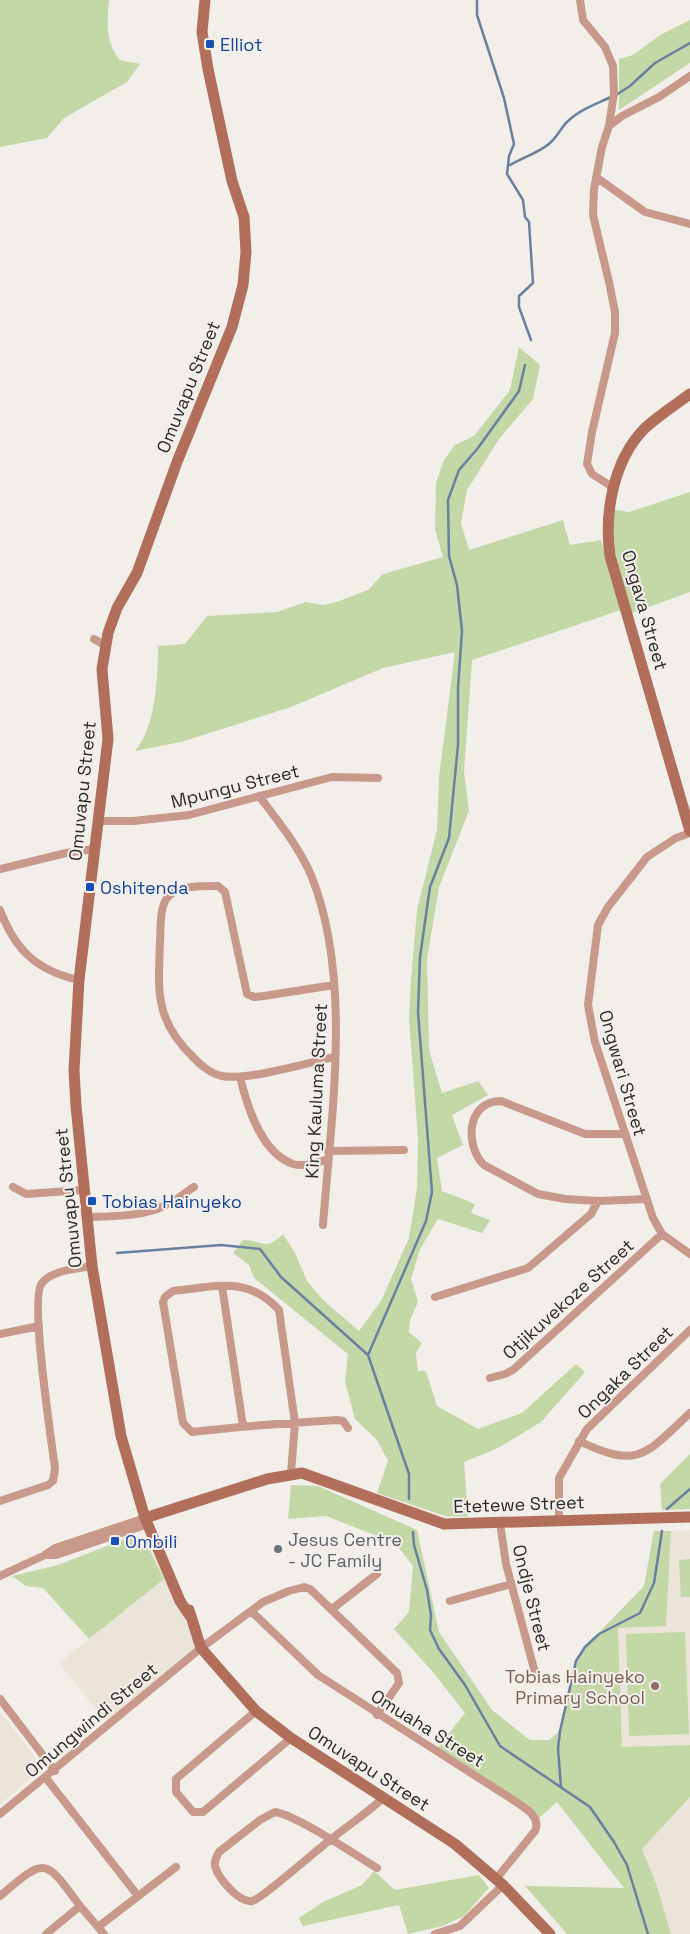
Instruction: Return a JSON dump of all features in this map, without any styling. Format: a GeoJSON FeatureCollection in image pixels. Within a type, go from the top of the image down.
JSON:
{"type":"FeatureCollection","features":[{"type":"Feature","properties":{"kind":"street","name":"Omuvapu Street"},"geometry":{"type":"LineString","coordinates":[[205,0],[202,32],[208,69],[232,181],[244,218],[246,252],[243,285],[232,328],[177,462],[137,573],[111,622],[102,669],[108,739],[79,980],[74,1070],[86,1217],[92,1266],[122,1436],[129,1462],[150,1520],[186,1598],[201,1648],[256,1711],[291,1738],[382,1799],[455,1844],[499,1882],[550,1934]]}},
{"type":"Feature","properties":{"kind":"street"},"geometry":{"type":"LineString","coordinates":[[580,0],[583,20],[605,47],[613,66],[614,93],[609,126],[596,177],[592,215],[609,282],[615,333],[586,464],[592,474],[614,488]]}},
{"type":"Feature","properties":{"kind":"street"},"geometry":{"type":"LineString","coordinates":[[609,126],[622,116],[659,98],[690,76]]}},
{"type":"Feature","properties":{"kind":"street"},"geometry":{"type":"LineString","coordinates":[[596,177],[645,212],[690,224]]}},
{"type":"Feature","properties":{"kind":"street","name":"Ongava Street"},"geometry":{"type":"LineString","coordinates":[[690,394],[645,428],[634,441],[625,458],[614,488],[608,518],[610,556],[690,832]]}},
{"type":"Feature","properties":{"kind":"street"},"geometry":{"type":"LineString","coordinates":[[94,639],[106,646]]}},
{"type":"Feature","properties":{"kind":"street","name":"Mpungu Street"},"geometry":{"type":"LineString","coordinates":[[98,821],[161,819],[189,815],[332,777],[378,778]]}},
{"type":"Feature","properties":{"kind":"street","name":"King Kauluma Street"},"geometry":{"type":"LineString","coordinates":[[260,796],[288,835],[311,875],[330,945],[336,1003],[323,1225]]}},
{"type":"Feature","properties":{"kind":"street","name":"Ongwari Street"},"geometry":{"type":"LineString","coordinates":[[662,1234],[647,1199],[625,1134],[589,1020],[588,1005],[598,925],[616,896],[647,857],[676,838],[690,832]]}},
{"type":"Feature","properties":{"kind":"street"},"geometry":{"type":"LineString","coordinates":[[0,869],[66,853],[94,849]]}},
{"type":"Feature","properties":{"kind":"street"},"geometry":{"type":"LineString","coordinates":[[334,985],[264,996],[254,997],[248,994],[226,892],[218,886],[191,888],[175,892],[167,898],[161,924],[159,981],[161,1009],[166,1022],[184,1048],[197,1062],[220,1076],[240,1077],[334,1057]]}},
{"type":"Feature","properties":{"kind":"street"},"geometry":{"type":"LineString","coordinates":[[0,910],[18,943],[39,966],[56,975],[79,980]]}},
{"type":"Feature","properties":{"kind":"street"},"geometry":{"type":"LineString","coordinates":[[240,1077],[252,1121],[284,1159],[300,1165],[328,1155],[404,1150]]}},
{"type":"Feature","properties":{"kind":"street"},"geometry":{"type":"LineString","coordinates":[[625,1134],[594,1135],[578,1132],[502,1101],[486,1104],[473,1122],[470,1138],[478,1159],[484,1165],[538,1194],[565,1199],[598,1201],[647,1199]]}},
{"type":"Feature","properties":{"kind":"street"},"geometry":{"type":"LineString","coordinates":[[13,1187],[18,1192],[26,1194],[84,1190]]}},
{"type":"Feature","properties":{"kind":"street"},"geometry":{"type":"LineString","coordinates":[[86,1217],[128,1215],[147,1211],[165,1206],[194,1187]]}},
{"type":"Feature","properties":{"kind":"street"},"geometry":{"type":"LineString","coordinates":[[435,1297],[528,1268],[591,1214],[598,1201]]}},
{"type":"Feature","properties":{"kind":"street"},"geometry":{"type":"LineString","coordinates":[[662,1234],[690,1254]]}},
{"type":"Feature","properties":{"kind":"street","name":"Otjikuvekoze Street"},"geometry":{"type":"LineString","coordinates":[[490,1378],[513,1370],[662,1234]]}},
{"type":"Feature","properties":{"kind":"street"},"geometry":{"type":"LineString","coordinates":[[0,1501],[48,1485],[53,1481],[55,1469],[37,1294],[42,1282],[56,1274],[92,1266]]}},
{"type":"Feature","properties":{"kind":"street"},"geometry":{"type":"LineString","coordinates":[[291,1473],[296,1423],[279,1310],[269,1298],[241,1285],[174,1291],[165,1297],[163,1302],[183,1423],[192,1432],[243,1426],[296,1423],[337,1420],[343,1421],[348,1428]]}},
{"type":"Feature","properties":{"kind":"street"},"geometry":{"type":"LineString","coordinates":[[222,1286],[243,1426]]}},
{"type":"Feature","properties":{"kind":"street"},"geometry":{"type":"LineString","coordinates":[[0,1334],[39,1326]]}},
{"type":"Feature","properties":{"kind":"street","name":"Ongaka Street"},"geometry":{"type":"LineString","coordinates":[[559,1520],[559,1478],[579,1441],[594,1420],[690,1330]]}},
{"type":"Feature","properties":{"kind":"street"},"geometry":{"type":"LineString","coordinates":[[579,1441],[605,1453],[636,1456],[652,1448],[690,1413]]}},
{"type":"Feature","properties":{"kind":"street","name":"Etetewe Street"},"geometry":{"type":"LineString","coordinates":[[0,1576],[45,1555],[56,1555],[150,1520],[202,1505],[213,1498],[291,1473],[313,1475],[444,1524],[690,1517]]}},
{"type":"Feature","properties":{"kind":"street","name":"Ondje Street"},"geometry":{"type":"LineString","coordinates":[[500,1523],[511,1584],[537,1680]]}},
{"type":"Feature","properties":{"kind":"street"},"geometry":{"type":"LineString","coordinates":[[377,1714],[399,1683],[397,1673],[332,1608],[378,1574]]}},
{"type":"Feature","properties":{"kind":"street"},"geometry":{"type":"LineString","coordinates":[[450,1601],[511,1584]]}},
{"type":"Feature","properties":{"kind":"street","name":"Omungwindi Street"},"geometry":{"type":"LineString","coordinates":[[0,1814],[55,1771],[201,1648],[251,1611],[275,1596],[304,1588],[310,1589],[332,1608]]}},
{"type":"Feature","properties":{"kind":"street","name":"Omuaha Street"},"geometry":{"type":"LineString","coordinates":[[251,1611],[318,1675],[510,1798],[534,1816],[536,1827],[534,1831],[499,1882]]}},
{"type":"Feature","properties":{"kind":"street"},"geometry":{"type":"LineString","coordinates":[[0,1699],[55,1771]]}},
{"type":"Feature","properties":{"kind":"street"},"geometry":{"type":"LineString","coordinates":[[256,1711],[176,1778],[176,1792],[192,1812],[203,1812],[291,1738]]}},
{"type":"Feature","properties":{"kind":"street"},"geometry":{"type":"LineString","coordinates":[[46,1778],[138,1896]]}},
{"type":"Feature","properties":{"kind":"street"},"geometry":{"type":"LineString","coordinates":[[376,1868],[330,1840],[281,1813],[269,1814],[219,1852],[215,1858],[215,1866],[236,1896],[243,1901],[252,1901],[266,1894],[330,1840],[382,1799]]}},
{"type":"Feature","properties":{"kind":"street"},"geometry":{"type":"LineString","coordinates":[[98,1927],[176,1866]]}},
{"type":"Feature","properties":{"kind":"street"},"geometry":{"type":"LineString","coordinates":[[0,1896],[31,1870],[47,1867],[58,1876],[104,1934]]}},
{"type":"Feature","properties":{"kind":"street"},"geometry":{"type":"LineString","coordinates":[[436,1934],[460,1926],[499,1882]]}},
{"type":"Feature","properties":{"kind":"street"},"geometry":{"type":"LineString","coordinates":[[46,1934],[80,1906]]}},
{"type":"Feature","properties":{"kind":"street"},"geometry":{"type":"LineString","coordinates":[[460,1926],[463,1934]]}},
{"type":"Feature","properties":{"kind":"shaded area","name":"Tobias Hainyeko Primary School"},"geometry":{"type":"Polygon","coordinates":[[[690,1530],[690,1745],[622,1748],[618,1628],[666,1626],[671,1531],[690,1530]]]}},
{"type":"Feature","properties":{"kind":"shaded area"},"geometry":{"type":"Polygon","coordinates":[[[164,1579],[200,1649],[107,1723],[59,1663],[164,1579]]]}},
{"type":"Feature","properties":{"kind":"shaded area"},"geometry":{"type":"Polygon","coordinates":[[[0,1712],[44,1768],[0,1804],[0,1712]]]}},
{"type":"Feature","properties":{"kind":"shaded area"},"geometry":{"type":"Polygon","coordinates":[[[690,1797],[690,1934],[671,1934],[657,1886],[642,1849],[690,1797]]]}},
{"type":"Feature","properties":{"kind":"green space"},"geometry":{"type":"Polygon","coordinates":[[[0,0],[109,0],[108,32],[115,53],[120,60],[140,64],[127,82],[64,118],[47,138],[0,147],[0,0]]]}},
{"type":"Feature","properties":{"kind":"green space"},"geometry":{"type":"Polygon","coordinates":[[[690,20],[690,63],[619,110],[619,59],[633,55],[660,35],[690,20]]]}},
{"type":"Feature","properties":{"kind":"green space"},"geometry":{"type":"Polygon","coordinates":[[[519,347],[540,365],[533,399],[499,439],[467,490],[461,523],[469,550],[563,520],[570,545],[601,540],[621,610],[472,660],[464,772],[469,811],[439,887],[427,959],[429,1050],[442,1093],[478,1081],[488,1095],[452,1115],[463,1145],[437,1158],[442,1191],[475,1204],[471,1213],[490,1220],[482,1233],[438,1219],[420,1249],[411,1279],[418,1302],[410,1320],[409,1332],[422,1343],[416,1353],[418,1371],[426,1371],[437,1406],[478,1429],[522,1413],[576,1364],[585,1372],[541,1422],[498,1448],[464,1462],[468,1517],[445,1516],[377,1493],[388,1461],[377,1440],[355,1419],[345,1382],[348,1354],[254,1278],[249,1265],[233,1253],[243,1240],[268,1244],[283,1234],[295,1253],[307,1281],[323,1300],[359,1331],[381,1301],[409,1238],[417,1188],[418,1139],[409,1017],[411,980],[417,910],[437,830],[439,777],[455,652],[383,668],[291,707],[181,742],[135,751],[142,741],[152,715],[158,646],[185,644],[207,616],[277,612],[306,602],[323,605],[334,603],[368,590],[383,574],[443,557],[435,529],[436,483],[444,460],[455,445],[474,436],[510,390],[519,347]]]}},
{"type":"Feature","properties":{"kind":"green space"},"geometry":{"type":"Polygon","coordinates":[[[690,492],[690,592],[627,615],[610,556],[609,509],[629,512],[690,492]]]}},
{"type":"Feature","properties":{"kind":"green space"},"geometry":{"type":"Polygon","coordinates":[[[690,1454],[690,1509],[662,1510],[660,1484],[690,1454]]]}},
{"type":"Feature","properties":{"kind":"green space"},"geometry":{"type":"Polygon","coordinates":[[[291,1485],[318,1486],[417,1530],[439,1632],[492,1710],[530,1740],[549,1740],[560,1731],[576,1661],[585,1647],[644,1586],[654,1531],[671,1531],[666,1626],[618,1628],[622,1747],[690,1745],[690,1797],[642,1849],[657,1886],[671,1934],[567,1934],[525,1886],[624,1888],[557,1802],[536,1821],[534,1816],[435,1751],[465,1713],[433,1672],[394,1629],[409,1612],[413,1566],[396,1544],[326,1516],[288,1519],[291,1485]]]}},
{"type":"Feature","properties":{"kind":"green space"},"geometry":{"type":"Polygon","coordinates":[[[130,1537],[147,1544],[164,1579],[89,1639],[43,1588],[26,1586],[12,1576],[58,1565],[130,1537]]]}},
{"type":"Feature","properties":{"kind":"green space"},"geometry":{"type":"Polygon","coordinates":[[[690,1559],[690,1597],[681,1597],[679,1560],[690,1559]]]}},
{"type":"Feature","properties":{"kind":"green space"},"geometry":{"type":"Polygon","coordinates":[[[685,1632],[689,1734],[629,1736],[626,1634],[685,1632]]]}},
{"type":"Feature","properties":{"kind":"green space"},"geometry":{"type":"Polygon","coordinates":[[[374,1871],[395,1890],[479,1875],[489,1888],[464,1916],[443,1926],[408,1934],[399,1905],[303,1926],[299,1918],[323,1902],[362,1885],[374,1871]]]}},
{"type":"Feature","properties":{"kind":"waterway"},"geometry":{"type":"LineString","coordinates":[[477,0],[477,15],[504,98],[514,144],[509,156],[507,174],[523,200],[525,217],[529,222],[533,283],[519,296],[519,307],[531,340]]}},
{"type":"Feature","properties":{"kind":"waterway"},"geometry":{"type":"LineString","coordinates":[[616,95],[630,86],[655,63],[690,43]]}},
{"type":"Feature","properties":{"kind":"waterway"},"geometry":{"type":"LineString","coordinates":[[510,165],[550,143],[567,122],[577,114],[611,97]]}},
{"type":"Feature","properties":{"kind":"waterway"},"geometry":{"type":"LineString","coordinates":[[368,1355],[426,1221],[432,1192],[418,1012],[420,957],[430,887],[449,838],[458,745],[458,688],[462,631],[457,585],[449,556],[448,500],[459,470],[478,448],[519,391],[525,365]]}},
{"type":"Feature","properties":{"kind":"waterway"},"geometry":{"type":"LineString","coordinates":[[117,1253],[221,1245],[260,1249],[281,1277],[368,1355],[409,1474],[409,1499]]}},
{"type":"Feature","properties":{"kind":"waterway"},"geometry":{"type":"LineString","coordinates":[[667,1509],[690,1489]]}},
{"type":"Feature","properties":{"kind":"waterway"},"geometry":{"type":"LineString","coordinates":[[561,1787],[558,1749],[560,1731],[576,1661],[585,1647],[599,1634],[640,1613],[654,1583],[662,1531]]}},
{"type":"Feature","properties":{"kind":"waterway"},"geometry":{"type":"LineString","coordinates":[[413,1532],[414,1545],[427,1590],[431,1615],[430,1630],[439,1649],[465,1685],[500,1746],[590,1807],[627,1865],[648,1934]]}},
{"type":"Feature","properties":{"kind":"place","name":"Elliot"},"geometry":{"type":"Point","coordinates":[210,44]}},
{"type":"Feature","properties":{"kind":"place","name":"Oshitenda"},"geometry":{"type":"Point","coordinates":[90,887]}},
{"type":"Feature","properties":{"kind":"place","name":"Tobias Hainyeko"},"geometry":{"type":"Point","coordinates":[92,1201]}},
{"type":"Feature","properties":{"kind":"place","name":"Ombili"},"geometry":{"type":"Point","coordinates":[115,1541]}},
{"type":"Feature","properties":{"kind":"place","name":"Jesus Centre - JC Family"},"geometry":{"type":"Point","coordinates":[278,1549]}},
{"type":"Feature","properties":{"kind":"place","name":"Tobias Hainyeko Primary School"},"geometry":{"type":"Point","coordinates":[655,1686]}}]}
